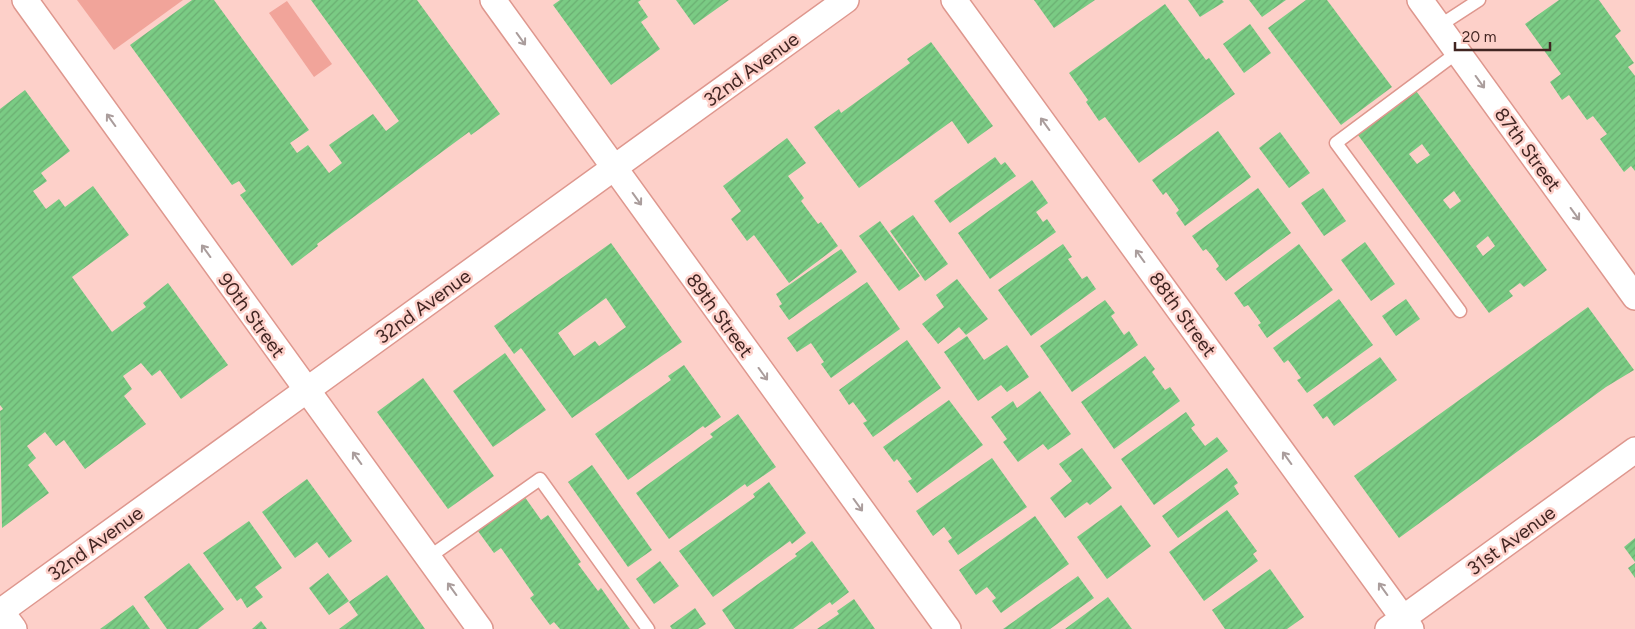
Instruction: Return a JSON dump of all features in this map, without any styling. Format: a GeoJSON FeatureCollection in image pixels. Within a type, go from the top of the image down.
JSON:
{"type":"FeatureCollection","features":[{"type":"Feature","properties":{"kind":"street","name":"90th Street"},"geometry":{"type":"LineString","coordinates":[[25,0],[480,629]]}},
{"type":"Feature","properties":{"kind":"street","name":"89th Street"},"geometry":{"type":"LineString","coordinates":[[493,0],[948,629]]}},
{"type":"Feature","properties":{"kind":"street","name":"32nd Avenue"},"geometry":{"type":"LineString","coordinates":[[4,616],[307,390],[846,0]]}},
{"type":"Feature","properties":{"kind":"street","name":"88th Street"},"geometry":{"type":"LineString","coordinates":[[954,0],[1401,625]]}},
{"type":"Feature","properties":{"kind":"street","name":"87th Street"},"geometry":{"type":"LineString","coordinates":[[1420,0],[1635,297]]}},
{"type":"Feature","properties":{"kind":"street","name":"31st Avenue"},"geometry":{"type":"LineString","coordinates":[[1401,625],[1635,450]]}},
{"type":"Feature","properties":{"kind":"lane"},"geometry":{"type":"LineString","coordinates":[[1439,26],[1479,0]]}},
{"type":"Feature","properties":{"kind":"lane"},"geometry":{"type":"LineString","coordinates":[[1458,52],[1336,142],[1460,311]]}},
{"type":"Feature","properties":{"kind":"lane"},"geometry":{"type":"LineString","coordinates":[[429,557],[540,479],[648,629]]}},
{"type":"Feature","properties":{"kind":"shaded area"},"geometry":{"type":"Polygon","coordinates":[[[77,0],[183,0],[114,50],[77,0]]]}},
{"type":"Feature","properties":{"kind":"shaded area"},"geometry":{"type":"Polygon","coordinates":[[[287,1],[332,64],[314,77],[269,13],[287,1]]]}},
{"type":"Feature","properties":{"kind":"building"},"geometry":{"type":"Polygon","coordinates":[[[192,0],[214,0],[309,130],[290,143],[297,153],[308,145],[329,173],[342,163],[329,145],[373,114],[386,131],[399,121],[311,0],[417,0],[500,114],[471,135],[469,132],[317,244],[318,246],[292,266],[240,195],[246,191],[239,181],[232,185],[130,45],[192,0]]]}},
{"type":"Feature","properties":{"kind":"building"},"geometry":{"type":"Polygon","coordinates":[[[560,0],[641,0],[638,2],[648,17],[641,22],[660,49],[611,85],[553,5],[560,0]]]}},
{"type":"Feature","properties":{"kind":"building"},"geometry":{"type":"Polygon","coordinates":[[[676,0],[729,0],[694,25],[676,0]]]}},
{"type":"Feature","properties":{"kind":"building"},"geometry":{"type":"Polygon","coordinates":[[[1034,0],[1095,0],[1054,28],[1034,0]]]}},
{"type":"Feature","properties":{"kind":"building"},"geometry":{"type":"Polygon","coordinates":[[[1188,0],[1222,0],[1224,2],[1200,17],[1188,0]]]}},
{"type":"Feature","properties":{"kind":"building"},"geometry":{"type":"Polygon","coordinates":[[[1249,0],[1286,0],[1262,17],[1249,0]]]}},
{"type":"Feature","properties":{"kind":"building"},"geometry":{"type":"Polygon","coordinates":[[[1306,0],[1327,0],[1392,87],[1341,125],[1268,28],[1306,0]]]}},
{"type":"Feature","properties":{"kind":"building"},"geometry":{"type":"Polygon","coordinates":[[[1559,0],[1599,0],[1621,31],[1615,36],[1634,63],[1628,67],[1635,76],[1635,171],[1631,166],[1624,172],[1600,139],[1607,134],[1593,116],[1587,120],[1569,95],[1562,100],[1550,82],[1561,74],[1525,24],[1559,0]]]}},
{"type":"Feature","properties":{"kind":"building"},"geometry":{"type":"Polygon","coordinates":[[[1165,4],[1206,60],[1209,58],[1235,94],[1139,163],[1105,117],[1099,121],[1086,102],[1088,100],[1069,73],[1165,4]]]}},
{"type":"Feature","properties":{"kind":"building"},"geometry":{"type":"Polygon","coordinates":[[[1250,24],[1271,53],[1244,73],[1223,44],[1250,24]]]}},
{"type":"Feature","properties":{"kind":"building"},"geometry":{"type":"Polygon","coordinates":[[[931,42],[993,126],[968,144],[952,121],[859,188],[814,127],[839,109],[841,113],[910,63],[907,59],[931,42]]]}},
{"type":"Feature","properties":{"kind":"building"},"geometry":{"type":"Polygon","coordinates":[[[1414,88],[1547,270],[1524,287],[1520,283],[1509,291],[1513,296],[1489,313],[1355,131],[1414,88]],[[1422,144],[1409,154],[1417,164],[1430,155],[1422,144]],[[1454,191],[1443,200],[1450,209],[1461,201],[1454,191]],[[1488,236],[1476,246],[1483,256],[1495,246],[1488,236]]]}},
{"type":"Feature","properties":{"kind":"building"},"geometry":{"type":"Polygon","coordinates":[[[25,90],[70,151],[41,173],[47,181],[33,191],[46,209],[59,199],[65,207],[93,186],[129,235],[72,277],[112,332],[146,307],[143,303],[168,283],[228,365],[181,399],[160,370],[152,376],[141,363],[123,376],[132,389],[124,396],[146,424],[85,469],[64,440],[56,446],[45,432],[27,446],[36,458],[28,465],[49,493],[2,528],[0,411],[3,409],[0,405],[0,109],[25,90]]]}},
{"type":"Feature","properties":{"kind":"building"},"geometry":{"type":"Polygon","coordinates":[[[1218,131],[1251,177],[1185,226],[1176,213],[1179,210],[1166,192],[1163,195],[1152,180],[1218,131]]]}},
{"type":"Feature","properties":{"kind":"building"},"geometry":{"type":"Polygon","coordinates":[[[1280,132],[1310,173],[1289,188],[1259,148],[1280,132]]]}},
{"type":"Feature","properties":{"kind":"building"},"geometry":{"type":"Polygon","coordinates":[[[787,138],[806,163],[788,176],[804,198],[801,201],[818,224],[821,222],[838,246],[789,283],[754,235],[747,241],[731,219],[741,211],[723,186],[787,138]]]}},
{"type":"Feature","properties":{"kind":"building"},"geometry":{"type":"Polygon","coordinates":[[[995,157],[1001,165],[1005,162],[1016,176],[950,223],[934,201],[995,157]]]}},
{"type":"Feature","properties":{"kind":"building"},"geometry":{"type":"Polygon","coordinates":[[[1032,180],[1048,203],[1036,212],[1043,222],[1047,219],[1056,232],[990,279],[958,233],[1032,180]]]}},
{"type":"Feature","properties":{"kind":"building"},"geometry":{"type":"Polygon","coordinates":[[[1258,188],[1291,233],[1226,281],[1216,269],[1219,266],[1212,256],[1206,249],[1203,251],[1192,236],[1258,188]]]}},
{"type":"Feature","properties":{"kind":"building"},"geometry":{"type":"Polygon","coordinates":[[[1323,188],[1346,221],[1324,236],[1301,203],[1323,188]]]}},
{"type":"Feature","properties":{"kind":"building"},"geometry":{"type":"Polygon","coordinates":[[[913,215],[948,264],[925,281],[890,231],[913,215]]]}},
{"type":"Feature","properties":{"kind":"building"},"geometry":{"type":"Polygon","coordinates":[[[880,221],[920,276],[899,291],[859,236],[880,221]]]}},
{"type":"Feature","properties":{"kind":"building"},"geometry":{"type":"Polygon","coordinates":[[[1365,242],[1395,284],[1371,301],[1341,260],[1365,242]]]}},
{"type":"Feature","properties":{"kind":"building"},"geometry":{"type":"Polygon","coordinates":[[[611,243],[682,342],[572,418],[521,348],[514,354],[494,326],[611,243]],[[606,298],[558,333],[574,356],[595,341],[599,346],[626,327],[606,298]]]}},
{"type":"Feature","properties":{"kind":"building"},"geometry":{"type":"Polygon","coordinates":[[[1063,244],[1072,257],[1068,259],[1082,279],[1087,276],[1096,289],[1031,336],[998,290],[1063,244]]]}},
{"type":"Feature","properties":{"kind":"building"},"geometry":{"type":"Polygon","coordinates":[[[1299,244],[1333,290],[1267,338],[1258,325],[1261,323],[1248,305],[1244,307],[1234,293],[1299,244]]]}},
{"type":"Feature","properties":{"kind":"building"},"geometry":{"type":"Polygon","coordinates":[[[841,249],[857,272],[789,320],[779,306],[782,304],[776,294],[841,249]]]}},
{"type":"Feature","properties":{"kind":"building"},"geometry":{"type":"Polygon","coordinates":[[[957,279],[988,319],[966,335],[959,327],[938,344],[922,324],[944,307],[936,295],[957,279]]]}},
{"type":"Feature","properties":{"kind":"building"},"geometry":{"type":"Polygon","coordinates":[[[867,282],[900,329],[831,378],[821,364],[824,362],[811,343],[797,352],[787,338],[867,282]]]}},
{"type":"Feature","properties":{"kind":"building"},"geometry":{"type":"Polygon","coordinates":[[[1339,299],[1373,345],[1307,393],[1297,380],[1301,378],[1288,360],[1284,363],[1273,348],[1339,299]]]}},
{"type":"Feature","properties":{"kind":"building"},"geometry":{"type":"Polygon","coordinates":[[[1406,299],[1420,319],[1396,336],[1382,316],[1406,299]]]}},
{"type":"Feature","properties":{"kind":"building"},"geometry":{"type":"Polygon","coordinates":[[[1105,300],[1115,313],[1111,316],[1124,335],[1129,331],[1138,345],[1072,392],[1040,346],[1105,300]]]}},
{"type":"Feature","properties":{"kind":"building"},"geometry":{"type":"Polygon","coordinates":[[[1588,307],[1634,370],[1606,387],[1399,538],[1354,476],[1588,307]]]}},
{"type":"Feature","properties":{"kind":"building"},"geometry":{"type":"Polygon","coordinates":[[[967,336],[984,360],[1007,345],[1029,377],[1007,392],[1001,385],[978,401],[944,352],[967,336]]]}},
{"type":"Feature","properties":{"kind":"building"},"geometry":{"type":"Polygon","coordinates":[[[907,340],[941,388],[873,437],[863,423],[867,421],[853,402],[849,405],[839,390],[907,340]]]}},
{"type":"Feature","properties":{"kind":"building"},"geometry":{"type":"Polygon","coordinates":[[[505,353],[546,410],[493,447],[453,391],[505,353]]]}},
{"type":"Feature","properties":{"kind":"building"},"geometry":{"type":"Polygon","coordinates":[[[1145,356],[1155,369],[1152,372],[1165,390],[1170,387],[1180,401],[1114,449],[1081,402],[1145,356]]]}},
{"type":"Feature","properties":{"kind":"building"},"geometry":{"type":"Polygon","coordinates":[[[1380,357],[1397,380],[1334,426],[1327,416],[1323,419],[1313,405],[1380,357]]]}},
{"type":"Feature","properties":{"kind":"building"},"geometry":{"type":"Polygon","coordinates":[[[684,365],[721,417],[705,428],[703,426],[628,480],[595,434],[671,380],[668,376],[684,365]]]}},
{"type":"Feature","properties":{"kind":"building"},"geometry":{"type":"Polygon","coordinates":[[[423,378],[494,476],[448,509],[377,412],[423,378]]]}},
{"type":"Feature","properties":{"kind":"building"},"geometry":{"type":"Polygon","coordinates":[[[1040,391],[1071,434],[1048,450],[1043,444],[1018,462],[1003,442],[1007,439],[991,417],[1013,401],[1017,408],[1040,391]]]}},
{"type":"Feature","properties":{"kind":"building"},"geometry":{"type":"Polygon","coordinates":[[[949,400],[983,445],[917,493],[908,481],[912,479],[897,459],[894,462],[883,447],[949,400]]]}},
{"type":"Feature","properties":{"kind":"building"},"geometry":{"type":"Polygon","coordinates":[[[1186,412],[1195,425],[1191,428],[1205,446],[1217,437],[1228,451],[1154,505],[1121,459],[1186,412]]]}},
{"type":"Feature","properties":{"kind":"building"},"geometry":{"type":"Polygon","coordinates":[[[738,414],[776,467],[747,487],[745,484],[669,539],[636,493],[713,437],[710,434],[738,414]]]}},
{"type":"Feature","properties":{"kind":"building"},"geometry":{"type":"Polygon","coordinates":[[[1082,448],[1112,488],[1090,505],[1087,502],[1065,518],[1050,498],[1072,481],[1059,464],[1082,448]]]}},
{"type":"Feature","properties":{"kind":"building"},"geometry":{"type":"Polygon","coordinates":[[[992,458],[1027,507],[958,555],[948,541],[952,538],[944,527],[933,536],[916,511],[992,458]]]}},
{"type":"Feature","properties":{"kind":"building"},"geometry":{"type":"Polygon","coordinates":[[[592,465],[652,550],[628,567],[568,482],[592,465]]]}},
{"type":"Feature","properties":{"kind":"building"},"geometry":{"type":"Polygon","coordinates":[[[1227,468],[1238,483],[1234,486],[1239,494],[1178,538],[1162,516],[1227,468]]]}},
{"type":"Feature","properties":{"kind":"building"},"geometry":{"type":"Polygon","coordinates":[[[307,479],[352,541],[329,558],[317,542],[295,558],[262,512],[307,479]]]}},
{"type":"Feature","properties":{"kind":"building"},"geometry":{"type":"Polygon","coordinates":[[[769,482],[806,533],[792,544],[790,541],[713,597],[679,551],[755,497],[753,494],[769,482]]]}},
{"type":"Feature","properties":{"kind":"building"},"geometry":{"type":"Polygon","coordinates":[[[522,493],[541,520],[548,515],[581,562],[578,564],[598,591],[601,588],[630,629],[560,629],[554,622],[550,625],[530,598],[534,595],[501,548],[494,553],[475,527],[522,493]]]}},
{"type":"Feature","properties":{"kind":"building"},"geometry":{"type":"Polygon","coordinates":[[[1121,505],[1151,546],[1107,579],[1077,537],[1121,505]]]}},
{"type":"Feature","properties":{"kind":"building"},"geometry":{"type":"Polygon","coordinates":[[[1227,510],[1257,551],[1253,554],[1258,561],[1204,601],[1169,552],[1227,510]]]}},
{"type":"Feature","properties":{"kind":"building"},"geometry":{"type":"Polygon","coordinates":[[[1035,516],[1069,564],[1001,613],[992,601],[996,598],[987,587],[976,595],[959,570],[1035,516]]]}},
{"type":"Feature","properties":{"kind":"building"},"geometry":{"type":"Polygon","coordinates":[[[249,521],[282,568],[255,587],[263,597],[247,608],[241,598],[237,601],[203,553],[249,521]]]}},
{"type":"Feature","properties":{"kind":"building"},"geometry":{"type":"Polygon","coordinates":[[[1635,538],[1635,562],[1624,547],[1635,538]]]}},
{"type":"Feature","properties":{"kind":"building"},"geometry":{"type":"Polygon","coordinates":[[[812,541],[849,592],[832,605],[830,602],[793,629],[735,629],[722,610],[797,556],[795,554],[812,541]]]}},
{"type":"Feature","properties":{"kind":"building"},"geometry":{"type":"Polygon","coordinates":[[[660,561],[679,586],[654,604],[636,579],[660,561]]]}},
{"type":"Feature","properties":{"kind":"building"},"geometry":{"type":"Polygon","coordinates":[[[189,563],[224,609],[198,629],[167,629],[144,597],[189,563]]]}},
{"type":"Feature","properties":{"kind":"building"},"geometry":{"type":"Polygon","coordinates":[[[1635,563],[1635,578],[1628,568],[1635,563]]]}},
{"type":"Feature","properties":{"kind":"building"},"geometry":{"type":"Polygon","coordinates":[[[1270,569],[1304,617],[1287,629],[1225,629],[1212,610],[1270,569]]]}},
{"type":"Feature","properties":{"kind":"building"},"geometry":{"type":"Polygon","coordinates":[[[328,573],[349,601],[329,615],[309,588],[328,573]]]}},
{"type":"Feature","properties":{"kind":"building"},"geometry":{"type":"Polygon","coordinates":[[[387,575],[425,629],[339,629],[358,615],[349,602],[387,575]]]}},
{"type":"Feature","properties":{"kind":"building"},"geometry":{"type":"Polygon","coordinates":[[[1078,576],[1094,598],[1050,629],[1003,629],[1078,576]]]}},
{"type":"Feature","properties":{"kind":"building"},"geometry":{"type":"Polygon","coordinates":[[[1108,597],[1132,629],[1065,629],[1108,597]]]}},
{"type":"Feature","properties":{"kind":"building"},"geometry":{"type":"Polygon","coordinates":[[[854,599],[875,629],[817,629],[839,614],[837,611],[854,599]]]}},
{"type":"Feature","properties":{"kind":"building"},"geometry":{"type":"Polygon","coordinates":[[[133,605],[150,629],[100,629],[107,624],[133,605]]]}},
{"type":"Feature","properties":{"kind":"building"},"geometry":{"type":"Polygon","coordinates":[[[695,608],[706,624],[698,629],[672,629],[670,626],[695,608]]]}},
{"type":"Feature","properties":{"kind":"building"},"geometry":{"type":"Polygon","coordinates":[[[261,621],[267,629],[252,629],[261,621]]]}}]}
